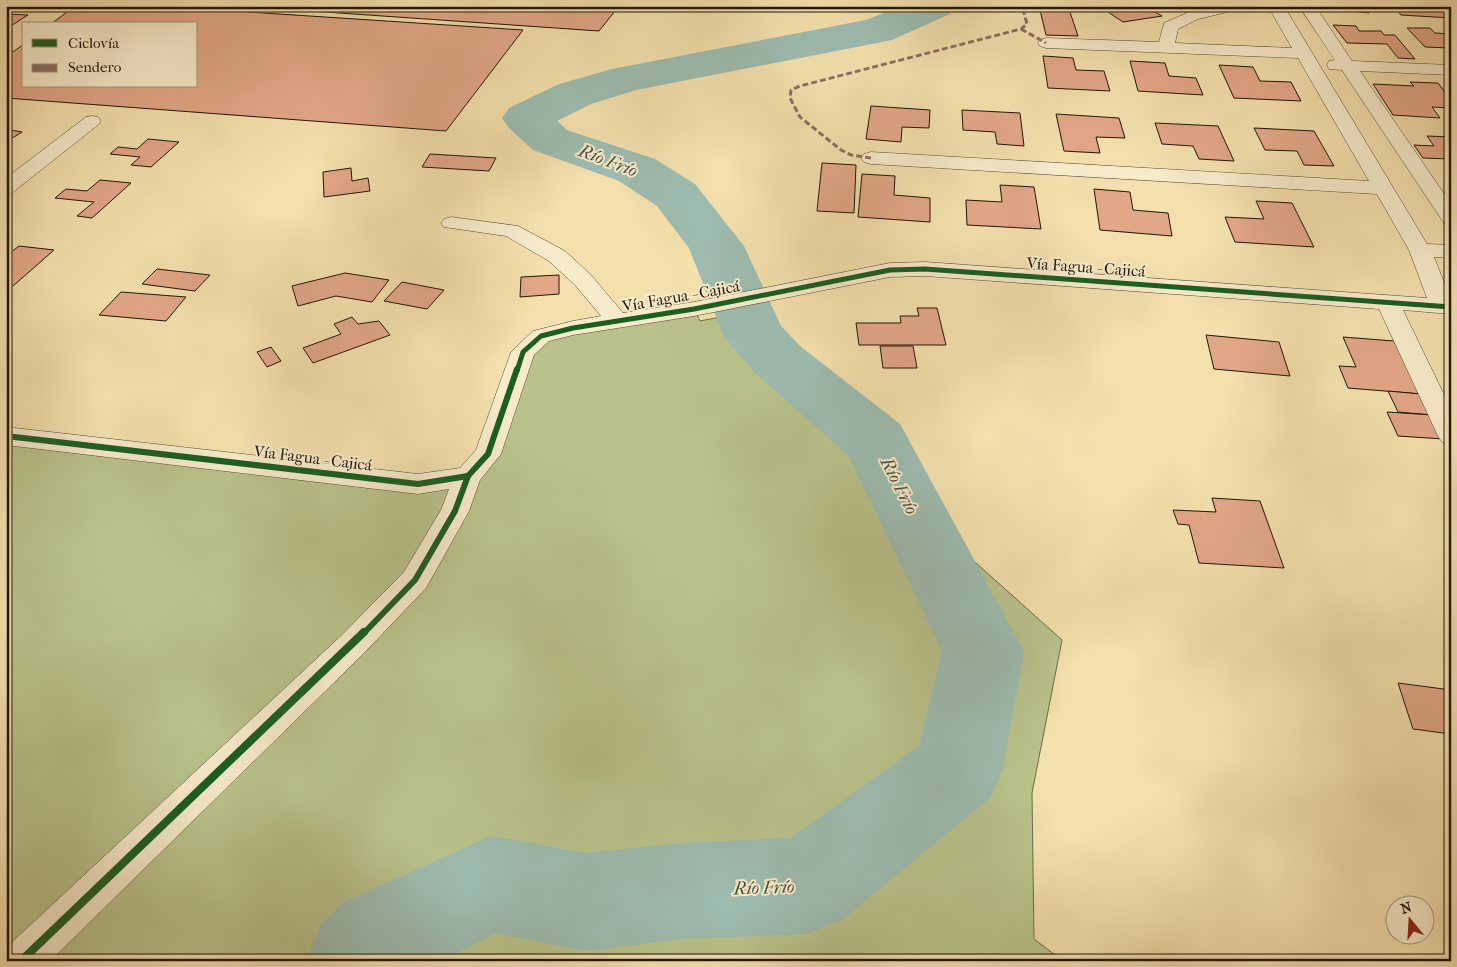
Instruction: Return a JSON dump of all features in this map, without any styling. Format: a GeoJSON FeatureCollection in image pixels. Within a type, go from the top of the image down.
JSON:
{"type":"FeatureCollection","features":[{"type":"Feature","properties":{"kind":"street"},"geometry":{"type":"LineString","coordinates":[[1166,48],[1170,26],[1193,16],[1235,6]]}},
{"type":"Feature","properties":{"kind":"street"},"geometry":{"type":"LineString","coordinates":[[1276,6],[1420,250],[1446,307]]}},
{"type":"Feature","properties":{"kind":"street"},"geometry":{"type":"LineString","coordinates":[[1308,6],[1449,217]]}},
{"type":"Feature","properties":{"kind":"street"},"geometry":{"type":"LineString","coordinates":[[1046,43],[1166,48],[1306,58],[1348,66],[1451,70]]}},
{"type":"Feature","properties":{"kind":"street"},"geometry":{"type":"LineString","coordinates":[[6,188],[92,121]]}},
{"type":"Feature","properties":{"kind":"street"},"geometry":{"type":"LineString","coordinates":[[870,158],[1383,188]]}},
{"type":"Feature","properties":{"kind":"street"},"geometry":{"type":"LineString","coordinates":[[1430,188],[1451,190]]}},
{"type":"Feature","properties":{"kind":"street"},"geometry":{"type":"LineString","coordinates":[[1397,211],[1449,217]]}},
{"type":"Feature","properties":{"kind":"street"},"geometry":{"type":"LineString","coordinates":[[451,223],[511,230],[557,256],[583,280],[617,321]]}},
{"type":"Feature","properties":{"kind":"street"},"geometry":{"type":"LineString","coordinates":[[1420,250],[1451,252]]}},
{"type":"Feature","properties":{"kind":"street","name":"Vía Fagua - Cajicá"},"geometry":{"type":"LineString","coordinates":[[6,436],[418,484],[468,476],[488,454],[523,352],[541,336],[617,321],[694,309],[890,270],[925,269],[1446,307]]}},
{"type":"Feature","properties":{"kind":"street"},"geometry":{"type":"LineString","coordinates":[[1388,304],[1451,436]]}},
{"type":"Feature","properties":{"kind":"street"},"geometry":{"type":"LineString","coordinates":[[21,961],[353,644],[415,580],[455,511],[468,476]]}},
{"type":"Feature","properties":{"kind":"green space"},"geometry":{"type":"Polygon","coordinates":[[[694,309],[700,321],[746,312],[754,334],[778,360],[876,441],[925,535],[966,554],[1062,640],[1032,793],[1034,939],[1063,961],[6,961],[6,436],[418,484],[468,476],[541,336],[694,309]]]}},
{"type":"Feature","properties":{"kind":"building"},"geometry":{"type":"Polygon","coordinates":[[[75,6],[157,6],[523,30],[446,131],[6,98],[6,57],[22,45],[22,88],[198,88],[198,22],[54,22],[75,6]]]}},
{"type":"Feature","properties":{"kind":"building"},"geometry":{"type":"Polygon","coordinates":[[[238,6],[619,6],[599,31],[238,6]]]}},
{"type":"Feature","properties":{"kind":"building"},"geometry":{"type":"Polygon","coordinates":[[[1039,6],[1068,6],[1078,36],[1046,35],[1039,6]]]}},
{"type":"Feature","properties":{"kind":"building"},"geometry":{"type":"Polygon","coordinates":[[[1099,6],[1190,6],[1155,12],[1162,16],[1123,22],[1099,6]]]}},
{"type":"Feature","properties":{"kind":"building"},"geometry":{"type":"Polygon","coordinates":[[[1329,6],[1364,6],[1369,13],[1331,9],[1329,6]]]}},
{"type":"Feature","properties":{"kind":"building"},"geometry":{"type":"Polygon","coordinates":[[[1394,6],[1451,6],[1451,18],[1401,15],[1394,6]]]}},
{"type":"Feature","properties":{"kind":"building"},"geometry":{"type":"Polygon","coordinates":[[[6,14],[28,15],[6,29],[6,14]]]}},
{"type":"Feature","properties":{"kind":"building"},"geometry":{"type":"Polygon","coordinates":[[[1333,25],[1356,26],[1359,31],[1381,31],[1384,35],[1395,35],[1415,59],[1398,58],[1387,44],[1347,43],[1333,25]]]}},
{"type":"Feature","properties":{"kind":"building"},"geometry":{"type":"Polygon","coordinates":[[[1407,28],[1430,28],[1435,33],[1451,34],[1451,48],[1425,47],[1407,28]]]}},
{"type":"Feature","properties":{"kind":"building"},"geometry":{"type":"Polygon","coordinates":[[[1043,56],[1073,58],[1076,70],[1104,71],[1110,91],[1048,88],[1043,56]]]}},
{"type":"Feature","properties":{"kind":"building"},"geometry":{"type":"Polygon","coordinates":[[[1130,61],[1165,63],[1169,76],[1196,78],[1203,95],[1138,91],[1130,61]]]}},
{"type":"Feature","properties":{"kind":"building"},"geometry":{"type":"Polygon","coordinates":[[[1219,65],[1253,67],[1260,81],[1291,82],[1301,101],[1234,98],[1219,65]]]}},
{"type":"Feature","properties":{"kind":"building"},"geometry":{"type":"Polygon","coordinates":[[[1410,82],[1438,83],[1451,100],[1451,108],[1432,107],[1440,118],[1393,115],[1373,84],[1414,86],[1410,82]]]}},
{"type":"Feature","properties":{"kind":"building"},"geometry":{"type":"Polygon","coordinates":[[[871,106],[930,110],[929,128],[902,127],[901,142],[866,139],[871,106]]]}},
{"type":"Feature","properties":{"kind":"building"},"geometry":{"type":"Polygon","coordinates":[[[962,110],[1020,113],[1024,146],[997,144],[995,132],[963,130],[962,110]]]}},
{"type":"Feature","properties":{"kind":"building"},"geometry":{"type":"Polygon","coordinates":[[[1056,114],[1119,118],[1125,138],[1096,137],[1100,153],[1064,151],[1056,114]]]}},
{"type":"Feature","properties":{"kind":"building"},"geometry":{"type":"Polygon","coordinates":[[[1155,123],[1218,126],[1234,161],[1199,159],[1193,146],[1162,144],[1155,123]]]}},
{"type":"Feature","properties":{"kind":"building"},"geometry":{"type":"Polygon","coordinates":[[[1254,128],[1314,131],[1334,166],[1304,165],[1297,151],[1265,150],[1254,128]]]}},
{"type":"Feature","properties":{"kind":"building"},"geometry":{"type":"Polygon","coordinates":[[[6,129],[22,132],[6,142],[6,129]]]}},
{"type":"Feature","properties":{"kind":"building"},"geometry":{"type":"Polygon","coordinates":[[[1427,136],[1451,137],[1451,159],[1423,158],[1414,145],[1434,146],[1427,136]]]}},
{"type":"Feature","properties":{"kind":"building"},"geometry":{"type":"Polygon","coordinates":[[[148,139],[179,142],[151,167],[131,165],[140,157],[110,154],[118,147],[137,149],[148,139]]]}},
{"type":"Feature","properties":{"kind":"building"},"geometry":{"type":"Polygon","coordinates":[[[430,154],[496,158],[489,171],[422,167],[430,154]]]}},
{"type":"Feature","properties":{"kind":"building"},"geometry":{"type":"Polygon","coordinates":[[[822,163],[856,165],[854,213],[817,211],[822,163]]]}},
{"type":"Feature","properties":{"kind":"building"},"geometry":{"type":"Polygon","coordinates":[[[351,168],[352,181],[368,178],[370,191],[324,197],[323,172],[351,168]]]}},
{"type":"Feature","properties":{"kind":"building"},"geometry":{"type":"Polygon","coordinates":[[[862,174],[895,176],[894,195],[930,198],[930,222],[858,217],[862,174]]]}},
{"type":"Feature","properties":{"kind":"building"},"geometry":{"type":"Polygon","coordinates":[[[100,180],[131,183],[92,218],[77,216],[94,202],[55,198],[66,189],[87,191],[100,180]]]}},
{"type":"Feature","properties":{"kind":"building"},"geometry":{"type":"Polygon","coordinates":[[[1000,185],[1034,187],[1041,229],[967,225],[966,200],[1002,202],[1000,185]]]}},
{"type":"Feature","properties":{"kind":"building"},"geometry":{"type":"Polygon","coordinates":[[[1094,189],[1130,192],[1133,210],[1168,213],[1172,236],[1100,230],[1094,189]]]}},
{"type":"Feature","properties":{"kind":"building"},"geometry":{"type":"Polygon","coordinates":[[[1256,201],[1292,203],[1314,247],[1235,242],[1225,217],[1264,219],[1256,201]]]}},
{"type":"Feature","properties":{"kind":"building"},"geometry":{"type":"Polygon","coordinates":[[[19,246],[54,250],[13,286],[6,285],[6,256],[19,246]]]}},
{"type":"Feature","properties":{"kind":"building"},"geometry":{"type":"Polygon","coordinates":[[[157,269],[210,275],[195,291],[142,284],[157,269]]]}},
{"type":"Feature","properties":{"kind":"building"},"geometry":{"type":"Polygon","coordinates":[[[345,273],[389,280],[372,302],[336,296],[298,306],[292,286],[345,273]]]}},
{"type":"Feature","properties":{"kind":"building"},"geometry":{"type":"Polygon","coordinates":[[[559,275],[559,294],[520,297],[521,277],[559,275]]]}},
{"type":"Feature","properties":{"kind":"building"},"geometry":{"type":"Polygon","coordinates":[[[402,282],[444,290],[427,309],[384,301],[402,282]]]}},
{"type":"Feature","properties":{"kind":"building"},"geometry":{"type":"Polygon","coordinates":[[[121,292],[186,297],[166,321],[99,315],[121,292]]]}},
{"type":"Feature","properties":{"kind":"building"},"geometry":{"type":"Polygon","coordinates":[[[917,308],[937,308],[946,345],[859,345],[856,323],[901,323],[900,316],[919,316],[917,308]]]}},
{"type":"Feature","properties":{"kind":"building"},"geometry":{"type":"Polygon","coordinates":[[[352,317],[358,324],[379,321],[390,335],[313,363],[303,348],[341,334],[334,324],[352,317]]]}},
{"type":"Feature","properties":{"kind":"building"},"geometry":{"type":"Polygon","coordinates":[[[1206,335],[1279,342],[1290,376],[1214,369],[1206,335]]]}},
{"type":"Feature","properties":{"kind":"building"},"geometry":{"type":"Polygon","coordinates":[[[1343,337],[1394,341],[1421,394],[1348,388],[1339,366],[1356,367],[1343,337]]]}},
{"type":"Feature","properties":{"kind":"building"},"geometry":{"type":"Polygon","coordinates":[[[880,346],[913,346],[917,368],[883,368],[880,346]]]}},
{"type":"Feature","properties":{"kind":"building"},"geometry":{"type":"Polygon","coordinates":[[[271,347],[281,361],[267,367],[257,352],[271,347]]]}},
{"type":"Feature","properties":{"kind":"building"},"geometry":{"type":"Polygon","coordinates":[[[1388,391],[1421,394],[1432,415],[1398,412],[1388,391]]]}},
{"type":"Feature","properties":{"kind":"building"},"geometry":{"type":"Polygon","coordinates":[[[1387,412],[1432,415],[1444,439],[1398,436],[1387,412]]]}},
{"type":"Feature","properties":{"kind":"building"},"geometry":{"type":"Polygon","coordinates":[[[1212,498],[1260,501],[1284,568],[1199,563],[1189,525],[1178,524],[1173,510],[1216,512],[1212,498]]]}},
{"type":"Feature","properties":{"kind":"building"},"geometry":{"type":"Polygon","coordinates":[[[1398,683],[1451,690],[1451,734],[1413,729],[1398,683]]]}},
{"type":"Feature","properties":{"kind":"waterway","name":"Río Frío"},"geometry":{"type":"LineString","coordinates":[[357,961],[378,939],[491,884],[586,902],[683,891],[807,886],[958,769],[983,651],[876,441],[778,360],[754,334],[716,246],[676,195],[637,170],[550,140],[526,118],[575,94],[628,78],[877,31],[936,6]]}},
{"type":"Feature","properties":{"kind":"marked path"},"geometry":{"type":"LineString","coordinates":[[871,158],[851,155],[841,150],[800,117],[790,98],[791,90],[800,86],[1021,29],[1027,24],[1022,6]]}},
{"type":"Feature","properties":{"kind":"marked path"},"geometry":{"type":"LineString","coordinates":[[1021,29],[1046,43]]}},
{"type":"Feature","properties":{"kind":"cycle path"},"geometry":{"type":"LineString","coordinates":[[6,436],[418,484],[468,476],[488,454],[523,352],[541,336],[573,328],[694,309],[890,270],[925,269],[1451,307]]}},
{"type":"Feature","properties":{"kind":"cycle path"},"geometry":{"type":"LineString","coordinates":[[21,961],[353,644],[415,580],[455,511],[468,476]]}}]}
